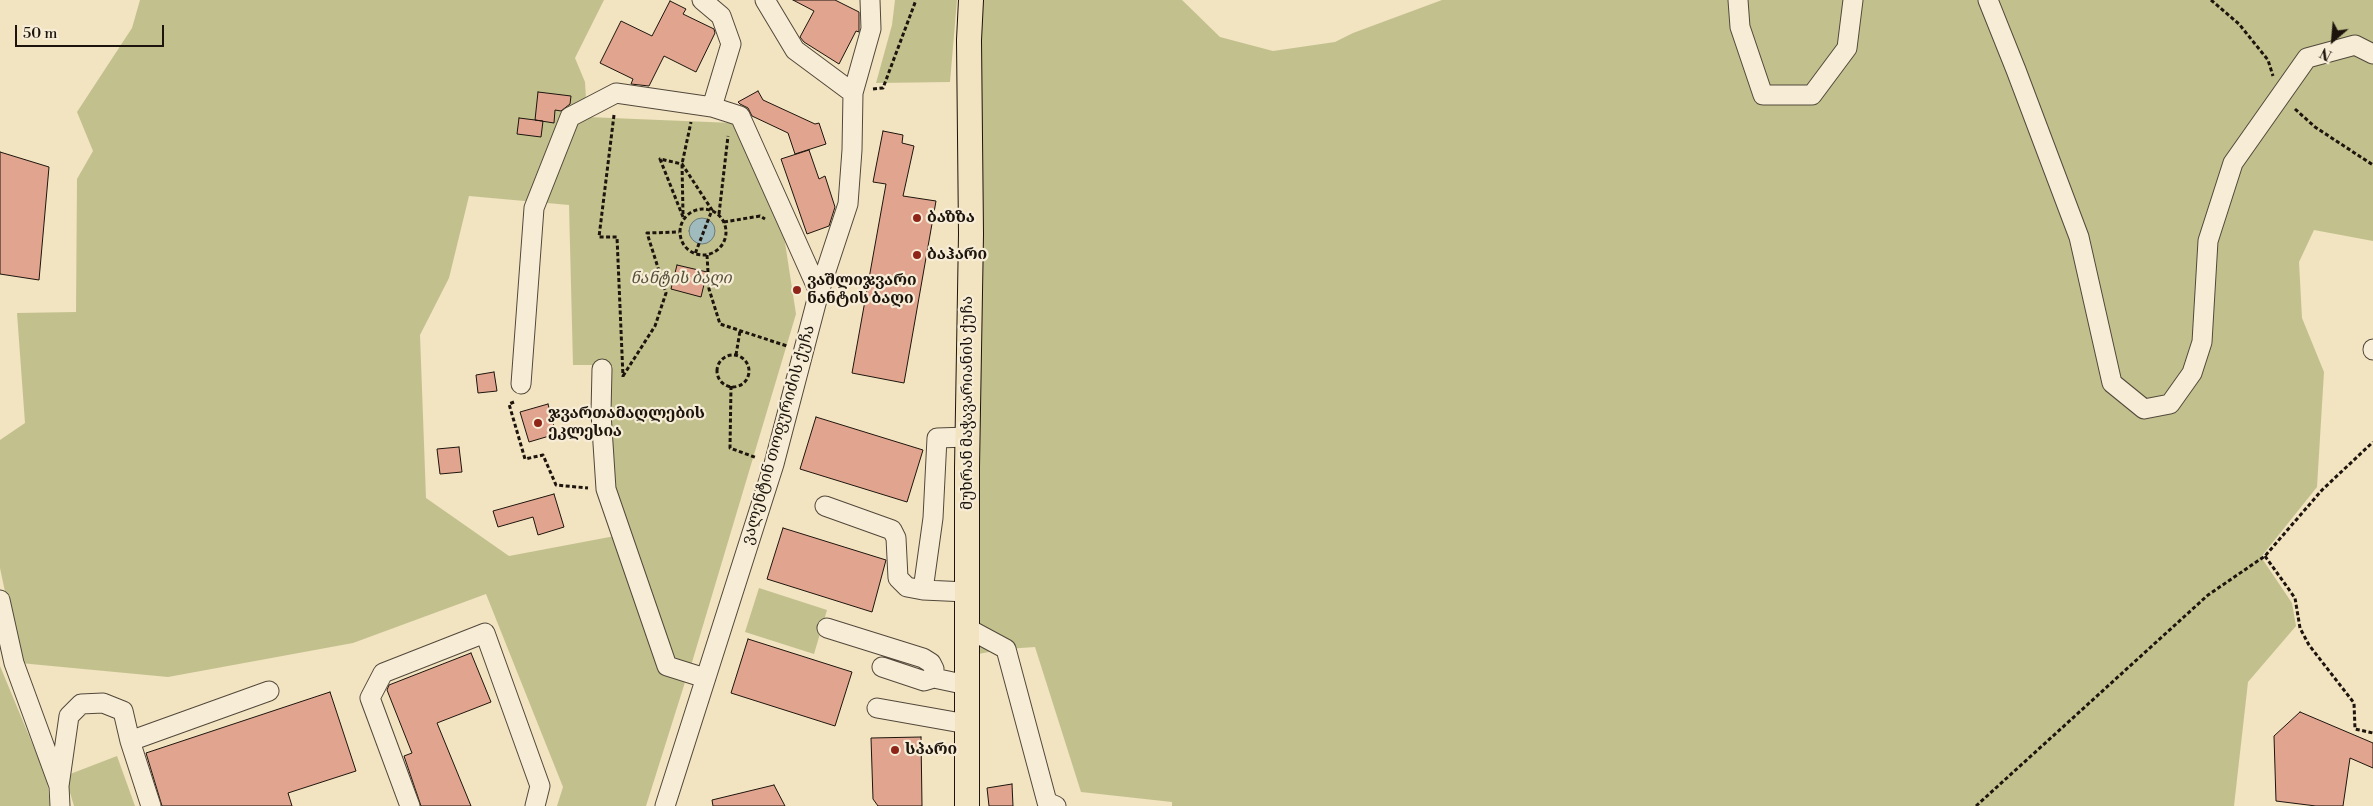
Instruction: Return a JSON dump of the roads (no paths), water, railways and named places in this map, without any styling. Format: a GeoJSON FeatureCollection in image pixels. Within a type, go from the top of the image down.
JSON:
{"type":"FeatureCollection","features":[{"type":"Feature","properties":{"kind":"main road","name":"მუხრან მაჭავარიანის ქუჩა"},"geometry":{"type":"LineString","coordinates":[[967,806],[968,438],[971,234],[969,40],[971,0]]}},
{"type":"Feature","properties":{"kind":"street"},"geometry":{"type":"LineString","coordinates":[[702,0],[720,16],[731,44],[712,107]]}},
{"type":"Feature","properties":{"kind":"street"},"geometry":{"type":"LineString","coordinates":[[765,0],[795,50],[853,93]]}},
{"type":"Feature","properties":{"kind":"street","name":"ვალენტინ თოფურიძის ქუჩა"},"geometry":{"type":"LineString","coordinates":[[665,806],[774,464],[819,292],[848,204],[852,150],[853,93],[871,29],[870,0]]}},
{"type":"Feature","properties":{"kind":"street"},"geometry":{"type":"LineString","coordinates":[[1738,0],[1740,27],[1763,95],[1812,95],[1847,48],[1852,0]]}},
{"type":"Feature","properties":{"kind":"street"},"geometry":{"type":"LineString","coordinates":[[1988,0],[2079,237],[2112,383],[2144,409],[2170,404],[2192,373],[2202,342],[2208,241],[2233,164],[2307,58],[2355,44],[2373,54]]}},
{"type":"Feature","properties":{"kind":"street"},"geometry":{"type":"LineString","coordinates":[[521,384],[534,208],[570,117],[616,93],[692,106],[712,107],[740,116],[819,292]]}},
{"type":"Feature","properties":{"kind":"street"},"geometry":{"type":"LineString","coordinates":[[602,369],[601,413],[606,489],[667,666],[705,678]]}},
{"type":"Feature","properties":{"kind":"street"},"geometry":{"type":"LineString","coordinates":[[923,590],[933,518],[937,438],[968,438]]}},
{"type":"Feature","properties":{"kind":"street"},"geometry":{"type":"LineString","coordinates":[[825,506],[892,530],[896,538],[898,578],[907,587],[923,590],[967,592]]}},
{"type":"Feature","properties":{"kind":"street"},"geometry":{"type":"LineString","coordinates":[[0,600],[14,663],[59,786]]}},
{"type":"Feature","properties":{"kind":"street"},"geometry":{"type":"LineString","coordinates":[[827,628],[923,658],[931,663],[934,669],[934,678]]}},
{"type":"Feature","properties":{"kind":"street"},"geometry":{"type":"LineString","coordinates":[[967,628],[1006,649],[1050,805]]}},
{"type":"Feature","properties":{"kind":"street"},"geometry":{"type":"LineString","coordinates":[[410,806],[370,698],[383,673],[485,633],[540,786],[536,806]]}},
{"type":"Feature","properties":{"kind":"street"},"geometry":{"type":"LineString","coordinates":[[882,667],[924,681],[934,678],[967,676],[971,658],[978,654],[1006,649]]}},
{"type":"Feature","properties":{"kind":"street"},"geometry":{"type":"LineString","coordinates":[[130,741],[270,690]]}},
{"type":"Feature","properties":{"kind":"street"},"geometry":{"type":"LineString","coordinates":[[60,806],[59,786],[69,716],[81,704],[103,703],[123,711],[130,741],[152,806]]}},
{"type":"Feature","properties":{"kind":"street"},"geometry":{"type":"LineString","coordinates":[[877,708],[967,724]]}},
{"type":"Feature","properties":{"kind":"water"},"geometry":{"type":"Polygon","coordinates":[[[702,218],[711,222],[715,231],[711,240],[702,244],[693,240],[689,231],[693,222],[702,218]]]}},
{"type":"Feature","properties":{"kind":"place","name":"ბაზზა"},"geometry":{"type":"Point","coordinates":[917,218]}},
{"type":"Feature","properties":{"kind":"place","name":"ბაჰარი"},"geometry":{"type":"Point","coordinates":[917,255]}},
{"type":"Feature","properties":{"kind":"place","name":"ვაშლიჯვარი ნანტის ბაღი"},"geometry":{"type":"Point","coordinates":[797,290]}},
{"type":"Feature","properties":{"kind":"place","name":"ჯვართამაღლების ეკლესია"},"geometry":{"type":"Point","coordinates":[538,423]}},
{"type":"Feature","properties":{"kind":"place","name":"სპარი"},"geometry":{"type":"Point","coordinates":[895,750]}},
{"type":"Feature","properties":{"kind":"park label","name":"ნანტის ბაღი"},"geometry":{"type":"Point","coordinates":[681,279]}}]}
